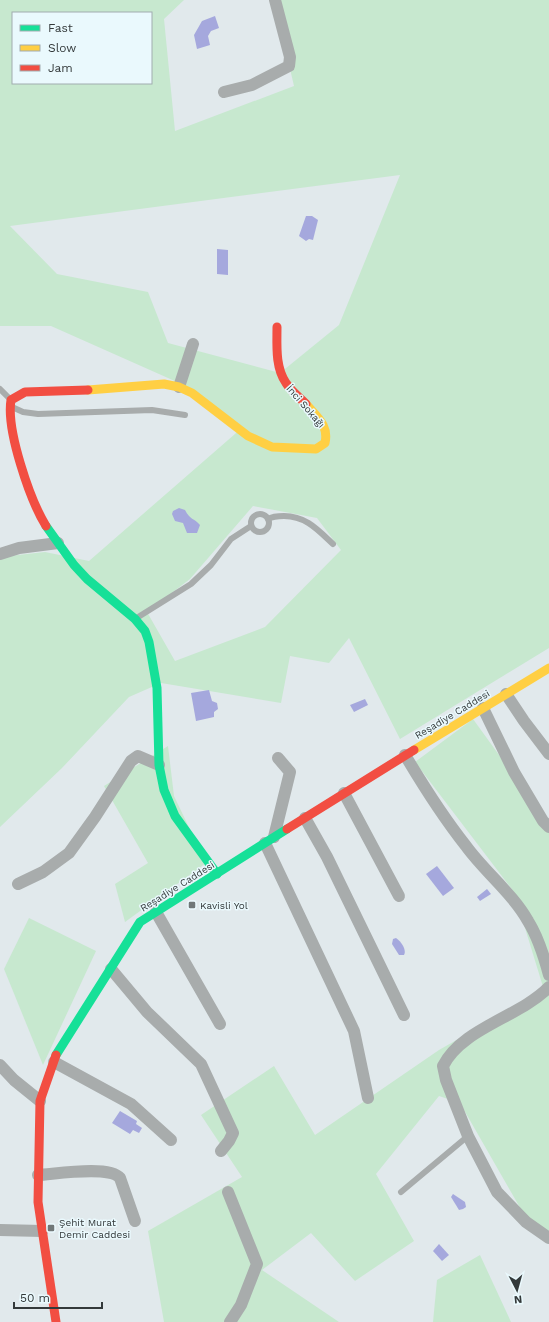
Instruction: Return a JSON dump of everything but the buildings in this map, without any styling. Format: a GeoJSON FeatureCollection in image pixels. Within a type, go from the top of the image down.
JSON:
{"type":"FeatureCollection","features":[{"type":"Feature","properties":{"kind":"street"},"geometry":{"type":"LineString","coordinates":[[224,92],[252,85],[290,66],[290,57],[275,0]]}},
{"type":"Feature","properties":{"kind":"street","name":"İnci Sokağı"},"geometry":{"type":"LineString","coordinates":[[179,387],[192,393],[212,406],[248,436],[272,447],[309,450],[322,446],[327,439],[327,430],[325,425],[286,383],[282,376],[277,358],[277,327]]}},
{"type":"Feature","properties":{"kind":"street"},"geometry":{"type":"LineString","coordinates":[[193,344],[179,387],[164,384],[78,391],[25,392],[19,394],[10,403],[9,413],[24,480],[37,511],[58,543],[87,579],[135,619],[145,631],[157,688],[160,765],[164,790],[175,816],[217,874]]}},
{"type":"Feature","properties":{"kind":"street"},"geometry":{"type":"LineString","coordinates":[[0,554],[19,548],[58,543]]}},
{"type":"Feature","properties":{"kind":"street","name":"Reşadiye Caddesi"},"geometry":{"type":"LineString","coordinates":[[56,1322],[38,1202],[40,1101],[57,1054],[140,922],[405,755],[549,668]]}},
{"type":"Feature","properties":{"kind":"street"},"geometry":{"type":"LineString","coordinates":[[506,694],[549,754]]}},
{"type":"Feature","properties":{"kind":"street"},"geometry":{"type":"LineString","coordinates":[[483,708],[514,772],[543,821],[549,827]]}},
{"type":"Feature","properties":{"kind":"street"},"geometry":{"type":"LineString","coordinates":[[405,755],[431,799],[466,848],[497,880],[528,920],[545,958],[549,974]]}},
{"type":"Feature","properties":{"kind":"street"},"geometry":{"type":"LineString","coordinates":[[18,884],[43,872],[69,853],[95,817],[131,761],[138,756],[160,765]]}},
{"type":"Feature","properties":{"kind":"street"},"geometry":{"type":"LineString","coordinates":[[278,758],[290,772],[270,840],[354,1030],[368,1098]]}},
{"type":"Feature","properties":{"kind":"street"},"geometry":{"type":"LineString","coordinates":[[344,793],[399,896]]}},
{"type":"Feature","properties":{"kind":"street"},"geometry":{"type":"LineString","coordinates":[[305,818],[327,856],[404,1015]]}},
{"type":"Feature","properties":{"kind":"street"},"geometry":{"type":"LineString","coordinates":[[156,912],[220,1024]]}},
{"type":"Feature","properties":{"kind":"street"},"geometry":{"type":"LineString","coordinates":[[111,969],[147,1012],[201,1064],[233,1133],[221,1151]]}},
{"type":"Feature","properties":{"kind":"street"},"geometry":{"type":"LineString","coordinates":[[549,987],[539,997],[472,1037],[448,1056],[443,1066],[443,1070],[468,1136],[497,1192],[526,1222],[549,1238]]}},
{"type":"Feature","properties":{"kind":"street"},"geometry":{"type":"LineString","coordinates":[[54,1062],[131,1104],[171,1140]]}},
{"type":"Feature","properties":{"kind":"street"},"geometry":{"type":"LineString","coordinates":[[0,1065],[14,1080],[40,1101]]}},
{"type":"Feature","properties":{"kind":"street"},"geometry":{"type":"LineString","coordinates":[[38,1175],[102,1170],[116,1174],[120,1178],[135,1220]]}},
{"type":"Feature","properties":{"kind":"street"},"geometry":{"type":"LineString","coordinates":[[228,1192],[257,1264],[241,1305],[230,1322]]}},
{"type":"Feature","properties":{"kind":"street"},"geometry":{"type":"LineString","coordinates":[[0,1230],[42,1231]]}},
{"type":"Feature","properties":{"kind":"lane"},"geometry":{"type":"LineString","coordinates":[[0,389],[10,403],[23,412],[38,414],[152,410],[185,414]]}},
{"type":"Feature","properties":{"kind":"lane"},"geometry":{"type":"LineString","coordinates":[[257,514],[264,514],[268,519],[268,526],[263,531],[256,531],[252,526],[252,519],[257,514]]}},
{"type":"Feature","properties":{"kind":"lane"},"geometry":{"type":"LineString","coordinates":[[268,519],[280,516],[298,518],[315,527],[333,544]]}},
{"type":"Feature","properties":{"kind":"lane"},"geometry":{"type":"LineString","coordinates":[[135,619],[191,584],[211,565],[232,539],[252,526]]}},
{"type":"Feature","properties":{"kind":"lane"},"geometry":{"type":"LineString","coordinates":[[401,1192],[468,1136]]}},
{"type":"Feature","properties":{"kind":"green space"},"geometry":{"type":"Polygon","coordinates":[[[0,0],[184,0],[164,19],[175,131],[294,86],[274,0],[549,0],[549,648],[400,739],[349,638],[329,663],[290,656],[281,703],[161,683],[129,697],[62,768],[0,827],[0,557],[45,552],[89,561],[243,427],[177,382],[51,326],[0,326],[0,0]],[[400,175],[10,226],[57,274],[148,292],[168,343],[280,373],[339,325],[400,175]],[[253,506],[190,579],[147,612],[175,661],[265,627],[341,550],[317,518],[253,506]]]}},
{"type":"Feature","properties":{"kind":"green space"},"geometry":{"type":"Polygon","coordinates":[[[473,719],[549,824],[549,1235],[530,1225],[460,1103],[439,1096],[376,1174],[414,1241],[355,1281],[311,1233],[262,1270],[339,1322],[164,1322],[148,1231],[242,1177],[201,1115],[274,1066],[315,1135],[439,1050],[544,990],[514,892],[415,762],[473,719]]]}},
{"type":"Feature","properties":{"kind":"green space"},"geometry":{"type":"Polygon","coordinates":[[[168,746],[174,796],[206,863],[125,922],[115,884],[148,863],[104,786],[168,746]]]}},
{"type":"Feature","properties":{"kind":"green space"},"geometry":{"type":"Polygon","coordinates":[[[29,918],[96,951],[43,1065],[4,969],[29,918]]]}},
{"type":"Feature","properties":{"kind":"green space"},"geometry":{"type":"Polygon","coordinates":[[[480,1255],[511,1322],[433,1322],[437,1280],[480,1255]]]}},
{"type":"Feature","properties":{"kind":"water"},"geometry":{"type":"Polygon","coordinates":[[[215,16],[219,28],[211,31],[208,36],[210,45],[197,49],[194,35],[202,21],[215,16]]]}},
{"type":"Feature","properties":{"kind":"water"},"geometry":{"type":"Polygon","coordinates":[[[306,216],[312,216],[318,220],[313,240],[309,239],[306,241],[299,236],[306,216]]]}},
{"type":"Feature","properties":{"kind":"water"},"geometry":{"type":"Polygon","coordinates":[[[217,249],[228,250],[228,275],[217,274],[217,249]]]}},
{"type":"Feature","properties":{"kind":"water"},"geometry":{"type":"Polygon","coordinates":[[[179,508],[185,510],[189,516],[200,525],[197,533],[187,533],[183,523],[175,521],[172,514],[173,511],[179,508]]]}},
{"type":"Feature","properties":{"kind":"water"},"geometry":{"type":"Polygon","coordinates":[[[209,690],[212,701],[217,703],[218,709],[214,712],[214,717],[196,721],[191,693],[209,690]]]}},
{"type":"Feature","properties":{"kind":"water"},"geometry":{"type":"Polygon","coordinates":[[[365,699],[368,705],[354,712],[350,705],[365,699]]]}},
{"type":"Feature","properties":{"kind":"water"},"geometry":{"type":"Polygon","coordinates":[[[437,866],[454,888],[443,896],[426,874],[437,866]]]}},
{"type":"Feature","properties":{"kind":"water"},"geometry":{"type":"Polygon","coordinates":[[[487,889],[491,894],[480,901],[477,897],[487,889]]]}},
{"type":"Feature","properties":{"kind":"water"},"geometry":{"type":"Polygon","coordinates":[[[396,938],[403,946],[405,951],[404,955],[399,955],[392,944],[393,939],[396,938]]]}},
{"type":"Feature","properties":{"kind":"water"},"geometry":{"type":"Polygon","coordinates":[[[120,1111],[137,1121],[136,1124],[142,1128],[139,1133],[133,1130],[130,1134],[112,1123],[120,1111]]]}},
{"type":"Feature","properties":{"kind":"water"},"geometry":{"type":"Polygon","coordinates":[[[453,1194],[465,1202],[466,1207],[459,1210],[451,1197],[453,1194]]]}},
{"type":"Feature","properties":{"kind":"water"},"geometry":{"type":"Polygon","coordinates":[[[439,1244],[449,1255],[442,1261],[433,1251],[439,1244]]]}},
{"type":"Feature","properties":{"kind":"traffic: fast"},"geometry":{"type":"LineString","coordinates":[[46,526],[74,565],[87,579],[135,619],[145,631],[149,642],[157,688],[159,765],[164,790],[175,816],[217,874]]}},
{"type":"Feature","properties":{"kind":"traffic: fast"},"geometry":{"type":"LineString","coordinates":[[56,1055],[140,922],[287,829]]}},
{"type":"Feature","properties":{"kind":"traffic: slow"},"geometry":{"type":"LineString","coordinates":[[88,390],[164,384],[179,387],[192,393],[248,436],[272,447],[316,449],[325,443],[326,437],[324,426],[306,404]]}},
{"type":"Feature","properties":{"kind":"traffic: slow"},"geometry":{"type":"LineString","coordinates":[[414,750],[549,668]]}},
{"type":"Feature","properties":{"kind":"traffic: jam"},"geometry":{"type":"LineString","coordinates":[[277,327],[277,356],[282,377],[290,389],[306,404]]}},
{"type":"Feature","properties":{"kind":"traffic: jam"},"geometry":{"type":"LineString","coordinates":[[46,526],[33,500],[21,464],[12,429],[10,413],[11,400],[25,392],[88,390]]}},
{"type":"Feature","properties":{"kind":"traffic: jam"},"geometry":{"type":"LineString","coordinates":[[287,829],[414,750]]}},
{"type":"Feature","properties":{"kind":"traffic: jam"},"geometry":{"type":"LineString","coordinates":[[56,1055],[40,1101],[38,1202],[56,1322]]}},
{"type":"Feature","properties":{"kind":"place","name":"Kavisli Yol"},"geometry":{"type":"Point","coordinates":[192,905]}},
{"type":"Feature","properties":{"kind":"place","name":"Şehit Murat Demir Caddesi"},"geometry":{"type":"Point","coordinates":[51,1228]}}]}
